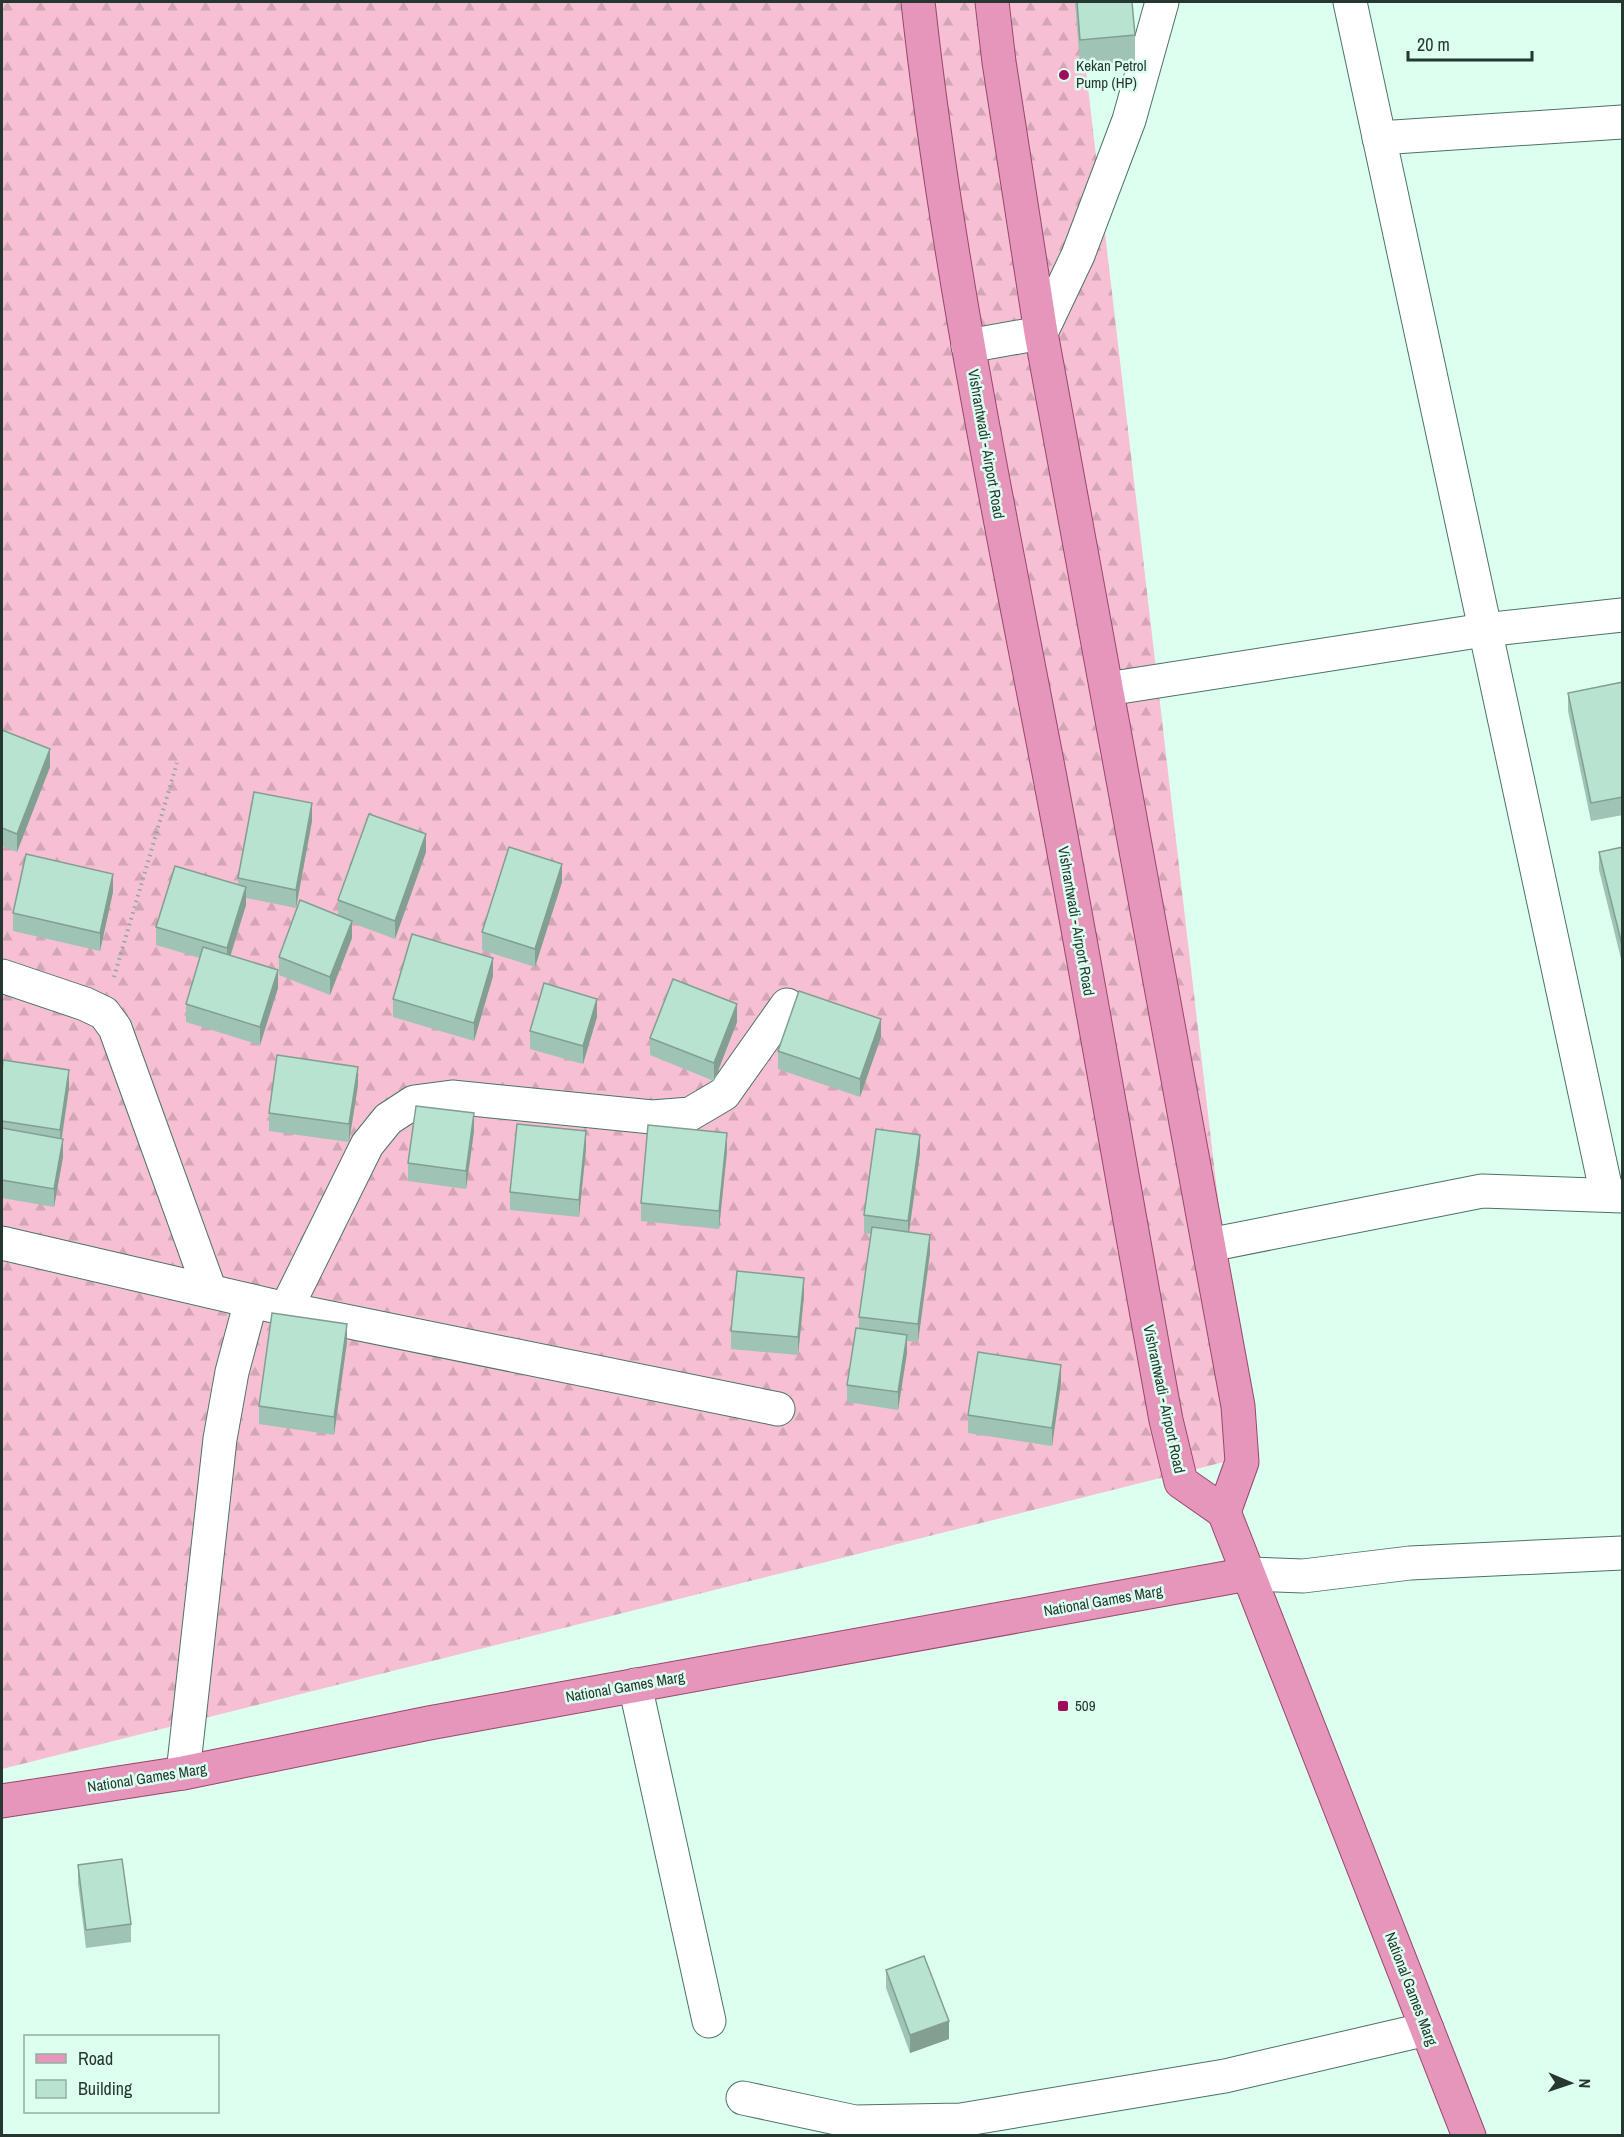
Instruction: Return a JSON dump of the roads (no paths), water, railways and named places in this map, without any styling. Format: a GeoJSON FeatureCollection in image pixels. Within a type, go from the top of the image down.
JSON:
{"type":"FeatureCollection","features":[{"type":"Feature","properties":{"kind":"main road","name":"Vishrantwadi - Airport Road"},"geometry":{"type":"LineString","coordinates":[[918,2],[926,72],[968,345],[1045,749],[1166,1420],[1181,1482],[1224,1512]]}},
{"type":"Feature","properties":{"kind":"main road"},"geometry":{"type":"LineString","coordinates":[[992,2],[999,62],[1041,333],[1238,1406],[1242,1462],[1224,1512]]}},
{"type":"Feature","properties":{"kind":"main road","name":"National Games Marg"},"geometry":{"type":"LineString","coordinates":[[1224,1512],[1469,2136]]}},
{"type":"Feature","properties":{"kind":"main road","name":"National Games Marg"},"geometry":{"type":"LineString","coordinates":[[2,1801],[183,1773],[418,1725],[1248,1574]]}},
{"type":"Feature","properties":{"kind":"street"},"geometry":{"type":"LineString","coordinates":[[968,345],[1041,333],[1078,255],[1129,120],[1162,2]]}},
{"type":"Feature","properties":{"kind":"street"},"geometry":{"type":"LineString","coordinates":[[1209,1245],[1482,1191],[1615,1196],[1484,630],[1350,2]]}},
{"type":"Feature","properties":{"kind":"street"},"geometry":{"type":"LineString","coordinates":[[1379,138],[1623,122]]}},
{"type":"Feature","properties":{"kind":"street"},"geometry":{"type":"LineString","coordinates":[[1107,688],[1484,630],[1623,615]]}},
{"type":"Feature","properties":{"kind":"street"},"geometry":{"type":"LineString","coordinates":[[2,976],[85,1004],[104,1013],[116,1028],[210,1291]]}},
{"type":"Feature","properties":{"kind":"street"},"geometry":{"type":"LineString","coordinates":[[286,1309],[367,1145],[387,1119],[414,1102],[452,1097],[652,1117],[690,1114],[724,1094],[787,1005]]}},
{"type":"Feature","properties":{"kind":"street"},"geometry":{"type":"LineString","coordinates":[[2,1243],[286,1309],[778,1409]]}},
{"type":"Feature","properties":{"kind":"street"},"geometry":{"type":"LineString","coordinates":[[183,1773],[220,1439],[232,1372],[251,1301]]}},
{"type":"Feature","properties":{"kind":"street"},"geometry":{"type":"LineString","coordinates":[[1248,1574],[1303,1576],[1410,1563],[1623,1553]]}},
{"type":"Feature","properties":{"kind":"street"},"geometry":{"type":"LineString","coordinates":[[635,1685],[709,2021]]}},
{"type":"Feature","properties":{"kind":"street"},"geometry":{"type":"LineString","coordinates":[[743,2098],[855,2122],[961,2120],[1225,2076],[1427,2029]]}},
{"type":"Feature","properties":{"kind":"place","name":"Kekan Petrol Pump (HP)"},"geometry":{"type":"Point","coordinates":[1064,75]}},
{"type":"Feature","properties":{"kind":"place","name":"509"},"geometry":{"type":"Point","coordinates":[1063,1706]}}]}
